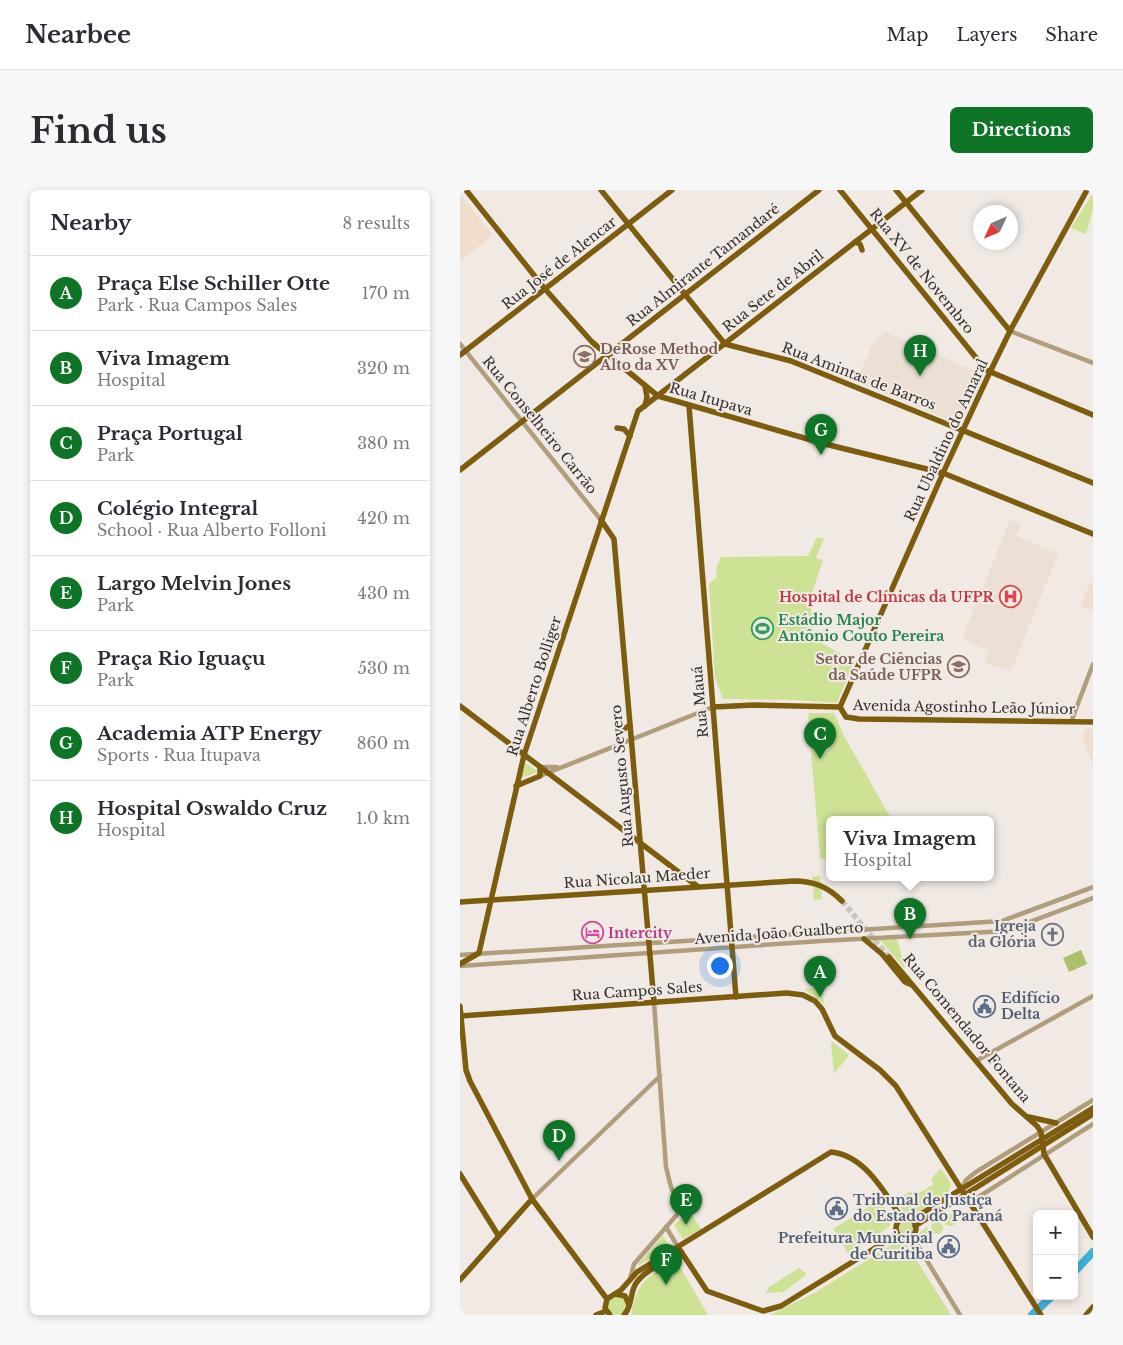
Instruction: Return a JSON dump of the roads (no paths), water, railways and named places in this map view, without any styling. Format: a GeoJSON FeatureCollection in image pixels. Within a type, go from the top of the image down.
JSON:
{"type":"FeatureCollection","features":[{"type":"Feature","properties":{"kind":"main road","name":"Rua Itupava"},"geometry":{"type":"LineString","coordinates":[[466,190],[545,289],[592,342],[658,396],[825,444],[943,473],[1093,534]]}},
{"type":"Feature","properties":{"kind":"main road"},"geometry":{"type":"LineString","coordinates":[[601,190],[725,344]]}},
{"type":"Feature","properties":{"kind":"main road","name":"Rua José de Alencar"},"geometry":{"type":"LineString","coordinates":[[460,355],[672,190]]}},
{"type":"Feature","properties":{"kind":"main road","name":"Rua Almirante Tamandaré"},"geometry":{"type":"LineString","coordinates":[[460,470],[819,190]]}},
{"type":"Feature","properties":{"kind":"main road","name":"Rua XV de Novembro"},"geometry":{"type":"LineString","coordinates":[[840,190],[986,370],[1093,415]]}},
{"type":"Feature","properties":{"kind":"main road"},"geometry":{"type":"LineString","coordinates":[[896,190],[1010,331]]}},
{"type":"Feature","properties":{"kind":"main road","name":"Rua Sete de Abril"},"geometry":{"type":"LineString","coordinates":[[638,411],[922,190]]}},
{"type":"Feature","properties":{"kind":"main road","name":"Rua Ubaldino do Amaral"},"geometry":{"type":"LineString","coordinates":[[840,708],[943,473],[990,372],[1010,331],[1087,190]]}},
{"type":"Feature","properties":{"kind":"main road"},"geometry":{"type":"LineString","coordinates":[[855,242],[860,244],[862,250]]}},
{"type":"Feature","properties":{"kind":"main road","name":"Rua Amintas de Barros"},"geometry":{"type":"LineString","coordinates":[[725,344],[792,361],[1093,483]]}},
{"type":"Feature","properties":{"kind":"main road"},"geometry":{"type":"LineString","coordinates":[[645,386],[647,397],[645,406]]}},
{"type":"Feature","properties":{"kind":"main road","name":"Rua Mauá"},"geometry":{"type":"LineString","coordinates":[[689,406],[736,996]]}},
{"type":"Feature","properties":{"kind":"main road","name":"Rua Alberto Bolliger"},"geometry":{"type":"LineString","coordinates":[[478,954],[524,755],[638,411]]}},
{"type":"Feature","properties":{"kind":"main road"},"geometry":{"type":"LineString","coordinates":[[616,428],[624,429],[630,436]]}},
{"type":"Feature","properties":{"kind":"main road","name":"Rua Augusto Severo"},"geometry":{"type":"LineString","coordinates":[[601,520],[614,539],[654,1002]]}},
{"type":"Feature","properties":{"kind":"main road"},"geometry":{"type":"LineString","coordinates":[[713,707],[754,705],[840,708]]}},
{"type":"Feature","properties":{"kind":"main road"},"geometry":{"type":"LineString","coordinates":[[460,706],[698,886]]}},
{"type":"Feature","properties":{"kind":"main road","name":"Avenida Agostinho Leão Júnior"},"geometry":{"type":"LineString","coordinates":[[840,708],[846,717],[859,719],[1093,722]]}},
{"type":"Feature","properties":{"kind":"main road"},"geometry":{"type":"LineString","coordinates":[[621,731],[630,725]]}},
{"type":"Feature","properties":{"kind":"main road"},"geometry":{"type":"LineString","coordinates":[[516,786],[540,776],[540,767]]}},
{"type":"Feature","properties":{"kind":"main road"},"geometry":{"type":"LineString","coordinates":[[519,774],[523,783]]}},
{"type":"Feature","properties":{"kind":"main road","name":"Rua Nicolau Maeder"},"geometry":{"type":"LineString","coordinates":[[460,902],[794,881],[816,883],[828,889],[842,901]]}},
{"type":"Feature","properties":{"kind":"main road"},"geometry":{"type":"LineString","coordinates":[[864,939],[882,954],[905,982],[914,986]]}},
{"type":"Feature","properties":{"kind":"main road"},"geometry":{"type":"LineString","coordinates":[[460,965],[478,954]]}},
{"type":"Feature","properties":{"kind":"main road","name":"Rua Comendador Fontana"},"geometry":{"type":"LineString","coordinates":[[889,956],[1012,1104],[1041,1132]]}},
{"type":"Feature","properties":{"kind":"main road","name":"Rua Campos Sales"},"geometry":{"type":"LineString","coordinates":[[460,1016],[736,996],[787,993],[803,995],[819,1005],[837,1039],[880,1070],[896,1086],[1039,1311]]}},
{"type":"Feature","properties":{"kind":"main road"},"geometry":{"type":"LineString","coordinates":[[460,1006],[467,1075],[532,1199],[607,1299],[608,1313],[596,1315]]}},
{"type":"Feature","properties":{"kind":"main road"},"geometry":{"type":"LineString","coordinates":[[913,1223],[1043,1142],[1093,1108]]}},
{"type":"Feature","properties":{"kind":"main road"},"geometry":{"type":"LineString","coordinates":[[1043,1142],[1093,1114]]}},
{"type":"Feature","properties":{"kind":"main road"},"geometry":{"type":"LineString","coordinates":[[1026,1116],[1056,1123]]}},
{"type":"Feature","properties":{"kind":"main road"},"geometry":{"type":"LineString","coordinates":[[1041,1132],[1044,1154],[1093,1237]]}},
{"type":"Feature","properties":{"kind":"main road"},"geometry":{"type":"LineString","coordinates":[[607,1299],[641,1270],[829,1153],[837,1153],[857,1163],[877,1180],[902,1219],[913,1223]]}},
{"type":"Feature","properties":{"kind":"main road"},"geometry":{"type":"LineString","coordinates":[[460,1174],[498,1235]]}},
{"type":"Feature","properties":{"kind":"main road"},"geometry":{"type":"LineString","coordinates":[[460,1280],[532,1199]]}},
{"type":"Feature","properties":{"kind":"main road"},"geometry":{"type":"LineString","coordinates":[[899,1236],[896,1226],[902,1219]]}},
{"type":"Feature","properties":{"kind":"main road"},"geometry":{"type":"LineString","coordinates":[[678,1247],[707,1291],[757,1310],[775,1309],[888,1240],[899,1236],[906,1238],[912,1236],[913,1223]]}},
{"type":"Feature","properties":{"kind":"main road"},"geometry":{"type":"LineString","coordinates":[[627,1312],[635,1286],[640,1278],[682,1253]]}},
{"type":"Feature","properties":{"kind":"main road"},"geometry":{"type":"LineString","coordinates":[[615,1294],[625,1296],[627,1312]]}},
{"type":"Feature","properties":{"kind":"main road"},"geometry":{"type":"LineString","coordinates":[[1086,1315],[1093,1307]]}},
{"type":"Feature","properties":{"kind":"street"},"geometry":{"type":"LineString","coordinates":[[1010,331],[1093,363]]}},
{"type":"Feature","properties":{"kind":"street","name":"Rua Conselheiro Carrão"},"geometry":{"type":"LineString","coordinates":[[460,344],[601,520]]}},
{"type":"Feature","properties":{"kind":"street"},"geometry":{"type":"LineString","coordinates":[[1071,722],[1093,664]]}},
{"type":"Feature","properties":{"kind":"street"},"geometry":{"type":"LineString","coordinates":[[540,776],[631,738],[713,707]]}},
{"type":"Feature","properties":{"kind":"street"},"geometry":{"type":"LineString","coordinates":[[540,767],[554,767],[571,763]]}},
{"type":"Feature","properties":{"kind":"street","name":"Avenida João Gualberto"},"geometry":{"type":"LineString","coordinates":[[460,955],[1002,920],[1093,887]]}},
{"type":"Feature","properties":{"kind":"street","name":"Avenida João Gualberto"},"geometry":{"type":"LineString","coordinates":[[460,965],[1006,931],[1093,898]]}},
{"type":"Feature","properties":{"kind":"street"},"geometry":{"type":"LineString","coordinates":[[976,1061],[1093,996]]}},
{"type":"Feature","properties":{"kind":"street","name":"Rua Augusto Severo"},"geometry":{"type":"LineString","coordinates":[[654,1002],[666,1167],[671,1187],[681,1210],[666,1226]]}},
{"type":"Feature","properties":{"kind":"street"},"geometry":{"type":"LineString","coordinates":[[532,1199],[660,1076]]}},
{"type":"Feature","properties":{"kind":"street"},"geometry":{"type":"LineString","coordinates":[[1093,1100],[970,1177],[964,1182],[964,1192],[971,1198],[977,1198],[1093,1124]]}},
{"type":"Feature","properties":{"kind":"street"},"geometry":{"type":"LineString","coordinates":[[630,1279],[634,1264],[666,1226],[678,1247]]}},
{"type":"Feature","properties":{"kind":"street"},"geometry":{"type":"LineString","coordinates":[[912,1236],[960,1315]]}},
{"type":"Feature","properties":{"kind":"waterway"},"geometry":{"type":"LineString","coordinates":[[1078,1268],[1093,1252]]}},
{"type":"Feature","properties":{"kind":"waterway"},"geometry":{"type":"LineString","coordinates":[[1032,1315],[1048,1300]]}},
{"type":"Feature","properties":{"kind":"tunnel"},"geometry":{"type":"LineString","coordinates":[[842,901],[889,957]]}},
{"type":"Feature","properties":{"kind":"place","name":"DeRose Method Alto da XV"},"geometry":{"type":"Point","coordinates":[584,357]}},
{"type":"Feature","properties":{"kind":"place","name":"Hospital Oswaldo Cruz"},"geometry":{"type":"Point","coordinates":[920,376]}},
{"type":"Feature","properties":{"kind":"place","name":"Academia ATP Energy"},"geometry":{"type":"Point","coordinates":[821,455]}},
{"type":"Feature","properties":{"kind":"place","name":"Hospital de Clínicas da UFPR"},"geometry":{"type":"Point","coordinates":[1010,597]}},
{"type":"Feature","properties":{"kind":"place","name":"Estádio Major Antônio Couto Pereira"},"geometry":{"type":"Point","coordinates":[762,628]}},
{"type":"Feature","properties":{"kind":"place","name":"Setor de Ciências da Saúde UFPR"},"geometry":{"type":"Point","coordinates":[958,667]}},
{"type":"Feature","properties":{"kind":"place","name":"Praça Portugal"},"geometry":{"type":"Point","coordinates":[820,759]}},
{"type":"Feature","properties":{"kind":"place","name":"Intercity"},"geometry":{"type":"Point","coordinates":[592,933]}},
{"type":"Feature","properties":{"kind":"place","name":"Igreja da Glória"},"geometry":{"type":"Point","coordinates":[1052,934]}},
{"type":"Feature","properties":{"kind":"place","name":"Viva Imagem"},"geometry":{"type":"Point","coordinates":[910,939]}},
{"type":"Feature","properties":{"kind":"place","name":"Praça Else Schiller Otte"},"geometry":{"type":"Point","coordinates":[820,997]}},
{"type":"Feature","properties":{"kind":"place","name":"Edifício Delta"},"geometry":{"type":"Point","coordinates":[985,1006]}},
{"type":"Feature","properties":{"kind":"place","name":"Colégio Integral"},"geometry":{"type":"Point","coordinates":[559,1161]}},
{"type":"Feature","properties":{"kind":"place","name":"Tribunal de Justiça do Estado do Paraná"},"geometry":{"type":"Point","coordinates":[837,1208]}},
{"type":"Feature","properties":{"kind":"place","name":"Largo Melvin Jones"},"geometry":{"type":"Point","coordinates":[686,1225]}},
{"type":"Feature","properties":{"kind":"place","name":"Prefeitura Municipal de Curitiba"},"geometry":{"type":"Point","coordinates":[949,1246]}},
{"type":"Feature","properties":{"kind":"place","name":"Praça Rio Iguaçu"},"geometry":{"type":"Point","coordinates":[666,1285]}}]}
